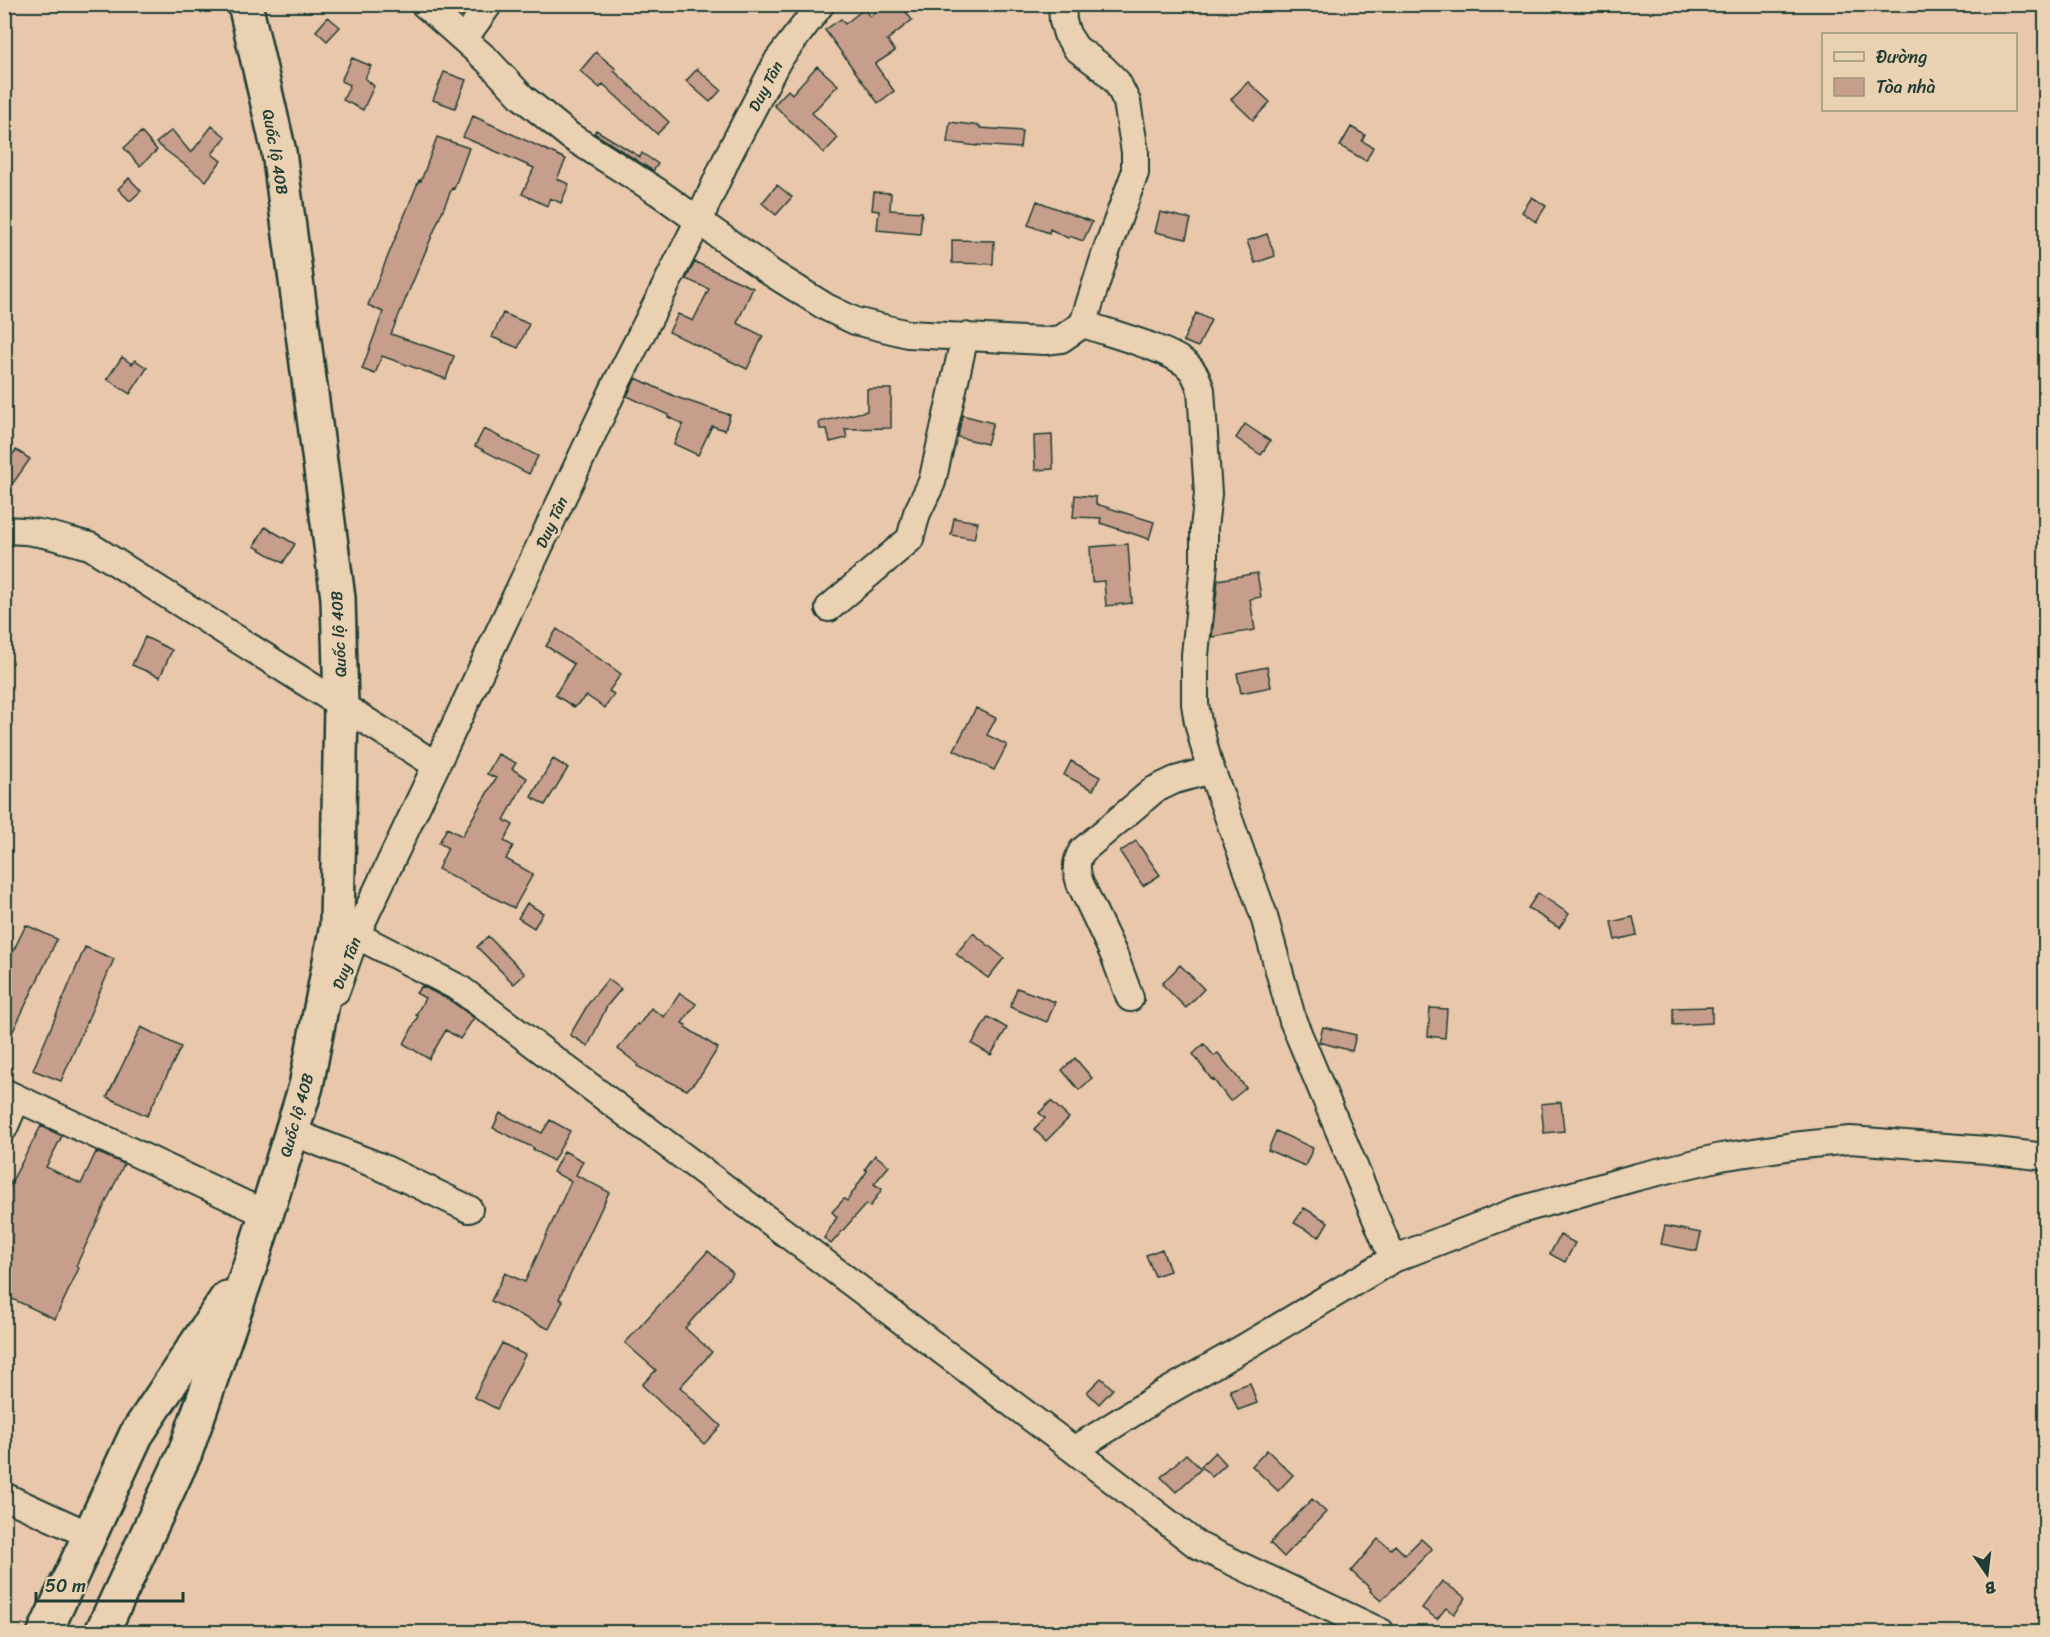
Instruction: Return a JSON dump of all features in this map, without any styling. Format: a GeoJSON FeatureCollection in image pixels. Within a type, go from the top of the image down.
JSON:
{"type":"FeatureCollection","features":[{"type":"Feature","properties":{"kind":"highway","name":"Quốc lộ 40B"},"geometry":{"type":"LineString","coordinates":[[102,1632],[185,1453],[252,1260],[306,1086],[337,926],[341,704],[338,598],[280,164],[245,4]]}},
{"type":"Feature","properties":{"kind":"highway","name":"Quốc lộ 40B"},"geometry":{"type":"LineString","coordinates":[[45,1632],[136,1435],[252,1260]]}},
{"type":"Feature","properties":{"kind":"street"},"geometry":{"type":"LineString","coordinates":[[424,4],[487,60],[522,97],[570,136],[699,220],[773,274],[841,316],[908,334],[1045,341],[1061,339],[1083,324],[1135,173],[1135,152],[1127,102],[1117,82],[1103,68],[1076,48],[1067,34],[1063,21],[1062,4]]}},
{"type":"Feature","properties":{"kind":"street"},"geometry":{"type":"LineString","coordinates":[[464,39],[489,4]]}},
{"type":"Feature","properties":{"kind":"street","name":"Duy Tân"},"geometry":{"type":"LineString","coordinates":[[312,1056],[356,935],[618,380],[778,60],[821,4]]}},
{"type":"Feature","properties":{"kind":"street"},"geometry":{"type":"LineString","coordinates":[[1083,324],[1172,356],[1188,365],[1198,379],[1201,390],[1208,494],[1195,655],[1195,704],[1198,722],[1211,770],[1263,913],[1293,1021],[1393,1259]]}},
{"type":"Feature","properties":{"kind":"street"},"geometry":{"type":"LineString","coordinates":[[829,608],[909,539],[917,513],[932,482],[965,336]]}},
{"type":"Feature","properties":{"kind":"street"},"geometry":{"type":"LineString","coordinates":[[4,531],[17,529],[90,546],[436,765]]}},
{"type":"Feature","properties":{"kind":"street"},"geometry":{"type":"LineString","coordinates":[[1130,998],[1114,954],[1080,883],[1076,861],[1082,851],[1154,790],[1175,780],[1211,770]]}},
{"type":"Feature","properties":{"kind":"street"},"geometry":{"type":"LineString","coordinates":[[356,935],[459,988],[1197,1545],[1381,1632]]}},
{"type":"Feature","properties":{"kind":"street"},"geometry":{"type":"LineString","coordinates":[[4,1128],[11,1095],[267,1214]]}},
{"type":"Feature","properties":{"kind":"street"},"geometry":{"type":"LineString","coordinates":[[292,1132],[379,1166],[469,1209]]}},
{"type":"Feature","properties":{"kind":"street"},"geometry":{"type":"LineString","coordinates":[[1074,1450],[1163,1394],[1274,1331],[1393,1259],[1477,1225],[1568,1195],[1638,1176],[1742,1154],[1850,1140],[1987,1150],[2046,1157]]}},
{"type":"Feature","properties":{"kind":"street"},"geometry":{"type":"LineString","coordinates":[[4,1496],[89,1535]]}},
{"type":"Feature","properties":{"kind":"building"},"geometry":{"type":"Polygon","coordinates":[[[884,4],[900,4],[912,20],[887,40],[895,51],[875,64],[894,91],[878,103],[825,30],[841,19],[845,24],[864,9],[870,17],[884,4]]]}},
{"type":"Feature","properties":{"kind":"building"},"geometry":{"type":"Polygon","coordinates":[[[328,17],[340,27],[327,41],[316,31],[328,17]]]}},
{"type":"Feature","properties":{"kind":"building"},"geometry":{"type":"Polygon","coordinates":[[[596,52],[669,122],[657,134],[603,84],[600,88],[580,71],[596,52]]]}},
{"type":"Feature","properties":{"kind":"building"},"geometry":{"type":"Polygon","coordinates":[[[352,58],[371,66],[365,78],[374,86],[363,110],[343,100],[350,85],[341,81],[352,58]]]}},
{"type":"Feature","properties":{"kind":"building"},"geometry":{"type":"Polygon","coordinates":[[[817,66],[838,85],[812,113],[838,138],[824,153],[774,105],[788,90],[792,94],[817,66]]]}},
{"type":"Feature","properties":{"kind":"building"},"geometry":{"type":"Polygon","coordinates":[[[697,69],[721,90],[710,102],[686,81],[697,69]]]}},
{"type":"Feature","properties":{"kind":"building"},"geometry":{"type":"Polygon","coordinates":[[[444,72],[466,80],[455,108],[433,100],[444,72]]]}},
{"type":"Feature","properties":{"kind":"building"},"geometry":{"type":"Polygon","coordinates":[[[1248,82],[1270,102],[1253,120],[1231,99],[1248,82]]]}},
{"type":"Feature","properties":{"kind":"building"},"geometry":{"type":"Polygon","coordinates":[[[473,116],[566,159],[557,179],[569,184],[561,203],[550,198],[547,206],[522,194],[534,168],[463,137],[473,116]]]}},
{"type":"Feature","properties":{"kind":"building"},"geometry":{"type":"Polygon","coordinates":[[[950,122],[980,126],[980,128],[1022,131],[1020,148],[947,142],[950,122]]]}},
{"type":"Feature","properties":{"kind":"building"},"geometry":{"type":"Polygon","coordinates":[[[212,126],[226,137],[212,154],[221,161],[206,181],[156,143],[172,130],[191,153],[212,126]]]}},
{"type":"Feature","properties":{"kind":"building"},"geometry":{"type":"Polygon","coordinates":[[[1351,127],[1365,135],[1362,141],[1373,147],[1366,161],[1340,146],[1351,127]]]}},
{"type":"Feature","properties":{"kind":"building"},"geometry":{"type":"Polygon","coordinates":[[[596,130],[640,157],[642,153],[658,164],[653,171],[594,133],[596,130]]]}},
{"type":"Feature","properties":{"kind":"building"},"geometry":{"type":"Polygon","coordinates":[[[141,132],[157,150],[140,166],[124,148],[141,132]]]}},
{"type":"Feature","properties":{"kind":"building"},"geometry":{"type":"Polygon","coordinates":[[[437,137],[469,148],[454,189],[452,188],[391,334],[454,356],[446,379],[382,356],[375,374],[362,369],[383,312],[368,305],[419,180],[421,181],[437,137]]]}},
{"type":"Feature","properties":{"kind":"building"},"geometry":{"type":"Polygon","coordinates":[[[129,178],[141,191],[130,201],[118,189],[129,178]]]}},
{"type":"Feature","properties":{"kind":"building"},"geometry":{"type":"Polygon","coordinates":[[[777,185],[792,197],[776,215],[762,203],[777,185]]]}},
{"type":"Feature","properties":{"kind":"building"},"geometry":{"type":"Polygon","coordinates":[[[874,192],[891,193],[890,210],[922,212],[920,234],[877,230],[879,211],[872,210],[874,192]]]}},
{"type":"Feature","properties":{"kind":"building"},"geometry":{"type":"Polygon","coordinates":[[[1532,197],[1546,206],[1536,222],[1522,212],[1532,197]]]}},
{"type":"Feature","properties":{"kind":"building"},"geometry":{"type":"Polygon","coordinates":[[[1037,201],[1092,222],[1083,241],[1070,236],[1068,238],[1050,229],[1049,233],[1028,225],[1037,201]]]}},
{"type":"Feature","properties":{"kind":"building"},"geometry":{"type":"Polygon","coordinates":[[[1160,212],[1191,219],[1186,239],[1155,232],[1160,212]]]}},
{"type":"Feature","properties":{"kind":"building"},"geometry":{"type":"Polygon","coordinates":[[[1267,234],[1275,256],[1255,263],[1247,241],[1267,234]]]}},
{"type":"Feature","properties":{"kind":"building"},"geometry":{"type":"Polygon","coordinates":[[[952,240],[994,241],[993,264],[952,263],[952,240]]]}},
{"type":"Feature","properties":{"kind":"building"},"geometry":{"type":"Polygon","coordinates":[[[695,262],[753,288],[737,323],[763,336],[747,369],[669,332],[678,314],[693,321],[709,289],[686,279],[695,262]]]}},
{"type":"Feature","properties":{"kind":"building"},"geometry":{"type":"Polygon","coordinates":[[[503,313],[529,324],[518,348],[492,337],[503,313]]]}},
{"type":"Feature","properties":{"kind":"building"},"geometry":{"type":"Polygon","coordinates":[[[1196,313],[1211,320],[1198,347],[1183,341],[1196,313]]]}},
{"type":"Feature","properties":{"kind":"building"},"geometry":{"type":"Polygon","coordinates":[[[122,357],[132,364],[135,360],[147,368],[130,394],[107,379],[122,357]]]}},
{"type":"Feature","properties":{"kind":"building"},"geometry":{"type":"Polygon","coordinates":[[[636,378],[676,397],[730,415],[725,430],[712,426],[698,455],[674,444],[683,424],[627,396],[636,378]]]}},
{"type":"Feature","properties":{"kind":"building"},"geometry":{"type":"Polygon","coordinates":[[[867,389],[891,389],[891,428],[845,429],[847,438],[830,442],[827,429],[820,429],[819,422],[867,411],[867,389]]]}},
{"type":"Feature","properties":{"kind":"building"},"geometry":{"type":"Polygon","coordinates":[[[962,415],[993,423],[987,444],[958,437],[962,415]]]}},
{"type":"Feature","properties":{"kind":"building"},"geometry":{"type":"Polygon","coordinates":[[[1245,424],[1270,441],[1261,455],[1236,438],[1245,424]]]}},
{"type":"Feature","properties":{"kind":"building"},"geometry":{"type":"Polygon","coordinates":[[[484,429],[538,456],[529,474],[475,446],[484,429]]]}},
{"type":"Feature","properties":{"kind":"building"},"geometry":{"type":"Polygon","coordinates":[[[1052,435],[1053,469],[1035,470],[1034,436],[1052,435]]]}},
{"type":"Feature","properties":{"kind":"building"},"geometry":{"type":"Polygon","coordinates":[[[16,450],[30,459],[4,496],[4,466],[16,450]]]}},
{"type":"Feature","properties":{"kind":"building"},"geometry":{"type":"Polygon","coordinates":[[[1075,495],[1096,497],[1096,504],[1154,522],[1149,539],[1100,523],[1101,518],[1073,517],[1075,495]]]}},
{"type":"Feature","properties":{"kind":"building"},"geometry":{"type":"Polygon","coordinates":[[[954,518],[978,522],[974,539],[951,535],[954,518]]]}},
{"type":"Feature","properties":{"kind":"building"},"geometry":{"type":"Polygon","coordinates":[[[265,527],[295,544],[283,563],[254,546],[265,527]]]}},
{"type":"Feature","properties":{"kind":"building"},"geometry":{"type":"Polygon","coordinates":[[[1128,544],[1132,603],[1106,606],[1104,581],[1092,582],[1090,547],[1128,544]]]}},
{"type":"Feature","properties":{"kind":"building"},"geometry":{"type":"Polygon","coordinates":[[[1257,573],[1261,597],[1250,599],[1255,630],[1212,637],[1218,580],[1257,573]]]}},
{"type":"Feature","properties":{"kind":"building"},"geometry":{"type":"Polygon","coordinates":[[[557,629],[621,674],[609,691],[614,694],[605,708],[587,696],[574,707],[555,695],[574,664],[546,646],[557,629]]]}},
{"type":"Feature","properties":{"kind":"building"},"geometry":{"type":"Polygon","coordinates":[[[145,637],[172,650],[160,677],[132,665],[145,637]]]}},
{"type":"Feature","properties":{"kind":"building"},"geometry":{"type":"Polygon","coordinates":[[[1267,667],[1271,687],[1241,693],[1237,673],[1267,667]]]}},
{"type":"Feature","properties":{"kind":"building"},"geometry":{"type":"Polygon","coordinates":[[[976,708],[996,718],[987,735],[1007,745],[994,770],[954,750],[976,708]]]}},
{"type":"Feature","properties":{"kind":"building"},"geometry":{"type":"Polygon","coordinates":[[[498,754],[516,763],[512,769],[527,778],[504,820],[513,825],[504,841],[513,846],[506,859],[533,874],[514,908],[438,869],[448,848],[439,843],[447,828],[462,836],[496,778],[487,774],[498,754]]]}},
{"type":"Feature","properties":{"kind":"building"},"geometry":{"type":"Polygon","coordinates":[[[553,759],[568,768],[545,805],[531,797],[553,759]]]}},
{"type":"Feature","properties":{"kind":"building"},"geometry":{"type":"Polygon","coordinates":[[[1071,761],[1100,777],[1093,790],[1064,775],[1071,761]]]}},
{"type":"Feature","properties":{"kind":"building"},"geometry":{"type":"Polygon","coordinates":[[[1136,841],[1160,875],[1143,886],[1120,852],[1136,841]]]}},
{"type":"Feature","properties":{"kind":"building"},"geometry":{"type":"Polygon","coordinates":[[[1538,893],[1569,914],[1559,928],[1528,908],[1538,893]]]}},
{"type":"Feature","properties":{"kind":"building"},"geometry":{"type":"Polygon","coordinates":[[[527,903],[543,913],[534,928],[518,918],[527,903]]]}},
{"type":"Feature","properties":{"kind":"building"},"geometry":{"type":"Polygon","coordinates":[[[1633,917],[1637,935],[1615,940],[1611,922],[1633,917]]]}},
{"type":"Feature","properties":{"kind":"building"},"geometry":{"type":"Polygon","coordinates":[[[26,925],[57,939],[4,1050],[4,970],[26,925]]]}},
{"type":"Feature","properties":{"kind":"building"},"geometry":{"type":"Polygon","coordinates":[[[973,933],[1004,958],[988,978],[956,954],[973,933]]]}},
{"type":"Feature","properties":{"kind":"building"},"geometry":{"type":"Polygon","coordinates":[[[488,936],[525,974],[514,984],[477,947],[488,936]]]}},
{"type":"Feature","properties":{"kind":"building"},"geometry":{"type":"Polygon","coordinates":[[[85,947],[114,959],[61,1081],[33,1070],[85,947]]]}},
{"type":"Feature","properties":{"kind":"building"},"geometry":{"type":"Polygon","coordinates":[[[1180,965],[1204,989],[1186,1008],[1162,984],[1180,965]]]}},
{"type":"Feature","properties":{"kind":"building"},"geometry":{"type":"Polygon","coordinates":[[[608,979],[621,989],[607,1006],[588,1046],[570,1035],[590,1001],[608,979]]]}},
{"type":"Feature","properties":{"kind":"building"},"geometry":{"type":"Polygon","coordinates":[[[422,986],[451,1001],[474,1018],[460,1039],[446,1030],[429,1059],[404,1044],[425,998],[416,993],[422,986]]]}},
{"type":"Feature","properties":{"kind":"building"},"geometry":{"type":"Polygon","coordinates":[[[1017,988],[1055,1002],[1047,1022],[1010,1007],[1017,988]]]}},
{"type":"Feature","properties":{"kind":"building"},"geometry":{"type":"Polygon","coordinates":[[[680,993],[696,1004],[682,1023],[718,1048],[701,1075],[687,1090],[637,1066],[638,1064],[618,1049],[651,1008],[664,1017],[680,993]]]}},
{"type":"Feature","properties":{"kind":"building"},"geometry":{"type":"Polygon","coordinates":[[[1712,1007],[1712,1023],[1673,1025],[1673,1008],[1712,1007]]]}},
{"type":"Feature","properties":{"kind":"building"},"geometry":{"type":"Polygon","coordinates":[[[1430,1008],[1447,1009],[1445,1038],[1428,1036],[1430,1008]]]}},
{"type":"Feature","properties":{"kind":"building"},"geometry":{"type":"Polygon","coordinates":[[[988,1017],[1007,1028],[991,1055],[972,1044],[988,1017]]]}},
{"type":"Feature","properties":{"kind":"building"},"geometry":{"type":"Polygon","coordinates":[[[141,1027],[181,1047],[147,1116],[107,1097],[141,1027]]]}},
{"type":"Feature","properties":{"kind":"building"},"geometry":{"type":"Polygon","coordinates":[[[1323,1027],[1356,1035],[1352,1051],[1319,1042],[1323,1027]]]}},
{"type":"Feature","properties":{"kind":"building"},"geometry":{"type":"Polygon","coordinates":[[[1204,1044],[1214,1056],[1218,1053],[1246,1088],[1230,1101],[1193,1054],[1204,1044]]]}},
{"type":"Feature","properties":{"kind":"building"},"geometry":{"type":"Polygon","coordinates":[[[1075,1058],[1092,1078],[1079,1090],[1062,1070],[1075,1058]]]}},
{"type":"Feature","properties":{"kind":"building"},"geometry":{"type":"Polygon","coordinates":[[[1051,1101],[1069,1118],[1046,1141],[1034,1129],[1045,1118],[1039,1113],[1051,1101]]]}},
{"type":"Feature","properties":{"kind":"building"},"geometry":{"type":"Polygon","coordinates":[[[1561,1102],[1564,1131],[1544,1133],[1541,1104],[1561,1102]]]}},
{"type":"Feature","properties":{"kind":"building"},"geometry":{"type":"Polygon","coordinates":[[[500,1113],[542,1133],[550,1120],[570,1131],[553,1161],[534,1148],[493,1128],[500,1113]]]}},
{"type":"Feature","properties":{"kind":"building"},"geometry":{"type":"Polygon","coordinates":[[[41,1126],[62,1136],[46,1167],[81,1184],[96,1152],[124,1164],[76,1266],[79,1268],[55,1319],[4,1295],[4,1196],[41,1126]]]}},
{"type":"Feature","properties":{"kind":"building"},"geometry":{"type":"Polygon","coordinates":[[[1276,1131],[1313,1148],[1305,1166],[1268,1150],[1276,1131]]]}},
{"type":"Feature","properties":{"kind":"building"},"geometry":{"type":"Polygon","coordinates":[[[564,1151],[583,1161],[576,1175],[609,1192],[559,1299],[563,1301],[549,1329],[491,1301],[505,1273],[525,1282],[571,1181],[553,1172],[564,1151]]]}},
{"type":"Feature","properties":{"kind":"building"},"geometry":{"type":"Polygon","coordinates":[[[875,1155],[889,1166],[874,1184],[882,1189],[870,1207],[866,1204],[831,1244],[824,1238],[837,1217],[832,1212],[844,1199],[847,1201],[875,1155]]]}},
{"type":"Feature","properties":{"kind":"building"},"geometry":{"type":"Polygon","coordinates":[[[1304,1208],[1328,1222],[1319,1237],[1294,1223],[1304,1208]]]}},
{"type":"Feature","properties":{"kind":"building"},"geometry":{"type":"Polygon","coordinates":[[[1665,1226],[1701,1233],[1697,1251],[1661,1244],[1665,1226]]]}},
{"type":"Feature","properties":{"kind":"building"},"geometry":{"type":"Polygon","coordinates":[[[1560,1235],[1575,1243],[1565,1262],[1550,1254],[1560,1235]]]}},
{"type":"Feature","properties":{"kind":"building"},"geometry":{"type":"Polygon","coordinates":[[[1162,1249],[1170,1271],[1155,1276],[1146,1255],[1162,1249]]]}},
{"type":"Feature","properties":{"kind":"building"},"geometry":{"type":"Polygon","coordinates":[[[708,1251],[733,1273],[685,1328],[712,1352],[680,1387],[721,1426],[704,1444],[642,1385],[656,1370],[625,1343],[708,1251]]]}},
{"type":"Feature","properties":{"kind":"building"},"geometry":{"type":"Polygon","coordinates":[[[502,1343],[525,1355],[497,1409],[474,1397],[502,1343]]]}},
{"type":"Feature","properties":{"kind":"building"},"geometry":{"type":"Polygon","coordinates":[[[1101,1378],[1113,1389],[1099,1404],[1087,1392],[1101,1378]]]}},
{"type":"Feature","properties":{"kind":"building"},"geometry":{"type":"Polygon","coordinates":[[[1250,1383],[1257,1403],[1238,1410],[1230,1390],[1250,1383]]]}},
{"type":"Feature","properties":{"kind":"building"},"geometry":{"type":"Polygon","coordinates":[[[1267,1450],[1293,1475],[1278,1491],[1252,1466],[1267,1450]]]}},
{"type":"Feature","properties":{"kind":"building"},"geometry":{"type":"Polygon","coordinates":[[[1215,1452],[1226,1464],[1212,1477],[1201,1466],[1215,1452]]]}},
{"type":"Feature","properties":{"kind":"building"},"geometry":{"type":"Polygon","coordinates":[[[1186,1454],[1201,1469],[1176,1492],[1161,1477],[1186,1454]]]}},
{"type":"Feature","properties":{"kind":"building"},"geometry":{"type":"Polygon","coordinates":[[[1312,1499],[1326,1512],[1284,1557],[1270,1543],[1312,1499]]]}},
{"type":"Feature","properties":{"kind":"building"},"geometry":{"type":"Polygon","coordinates":[[[1378,1539],[1391,1549],[1395,1545],[1405,1555],[1421,1539],[1432,1549],[1381,1601],[1351,1571],[1378,1539]]]}},
{"type":"Feature","properties":{"kind":"building"},"geometry":{"type":"Polygon","coordinates":[[[1442,1581],[1466,1598],[1454,1614],[1446,1608],[1437,1619],[1422,1608],[1442,1581]]]}}]}
